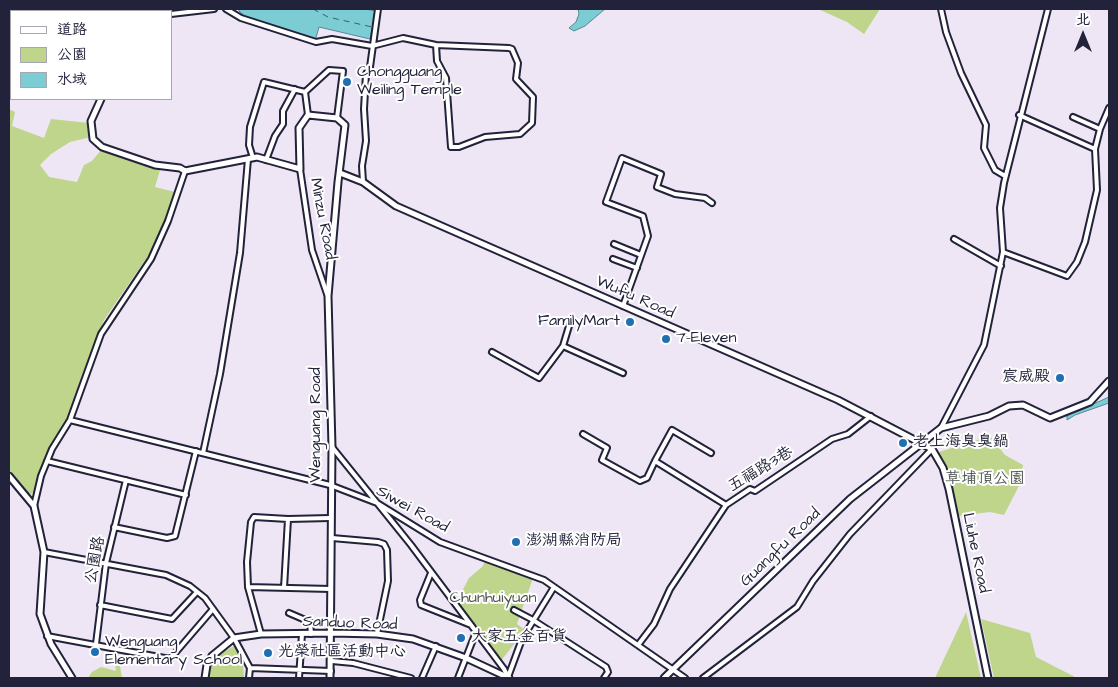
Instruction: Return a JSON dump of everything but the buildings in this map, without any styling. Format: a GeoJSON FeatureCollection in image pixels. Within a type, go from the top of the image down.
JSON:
{"type":"FeatureCollection","features":[{"type":"Feature","properties":{"kind":"street"},"geometry":{"type":"LineString","coordinates":[[172,14],[214,9]]}},
{"type":"Feature","properties":{"kind":"street"},"geometry":{"type":"LineString","coordinates":[[226,9],[241,18],[316,42],[332,38],[372,46],[403,38],[436,45],[512,49],[518,63],[516,79],[533,97],[532,123],[520,134],[485,137],[459,148],[451,147],[446,78],[437,61],[436,45]]}},
{"type":"Feature","properties":{"kind":"street"},"geometry":{"type":"LineString","coordinates":[[362,182],[362,166],[366,141],[364,109],[366,74],[370,67],[378,9]]}},
{"type":"Feature","properties":{"kind":"street"},"geometry":{"type":"LineString","coordinates":[[941,9],[946,32],[961,73],[986,125],[984,148],[989,161],[996,170],[1005,176]]}},
{"type":"Feature","properties":{"kind":"street"},"geometry":{"type":"LineString","coordinates":[[941,428],[984,345],[1004,252],[1000,208],[1005,176],[1019,115],[1048,9]]}},
{"type":"Feature","properties":{"kind":"street"},"geometry":{"type":"LineString","coordinates":[[306,92],[329,70],[344,71],[337,118],[308,115]]}},
{"type":"Feature","properties":{"kind":"street"},"geometry":{"type":"LineString","coordinates":[[203,453],[220,374],[240,253],[250,159],[250,127],[264,82],[306,92]]}},
{"type":"Feature","properties":{"kind":"street"},"geometry":{"type":"LineString","coordinates":[[266,160],[275,136],[283,124],[283,110],[295,89]]}},
{"type":"Feature","properties":{"kind":"street"},"geometry":{"type":"LineString","coordinates":[[300,169],[299,128],[308,115],[306,92]]}},
{"type":"Feature","properties":{"kind":"street","name":"Minzu Road"},"geometry":{"type":"LineString","coordinates":[[101,100],[91,121],[93,139],[102,147],[155,165],[180,168],[185,171],[250,159],[266,160],[300,169],[312,250],[328,296]]}},
{"type":"Feature","properties":{"kind":"street"},"geometry":{"type":"LineString","coordinates":[[1004,252],[1067,276],[1077,262],[1085,242],[1098,190],[1095,148],[1100,129],[1109,108]]}},
{"type":"Feature","properties":{"kind":"street"},"geometry":{"type":"LineString","coordinates":[[1019,115],[1095,148]]}},
{"type":"Feature","properties":{"kind":"street"},"geometry":{"type":"LineString","coordinates":[[1073,117],[1100,129]]}},
{"type":"Feature","properties":{"kind":"street","name":"Wenguang Road"},"geometry":{"type":"LineString","coordinates":[[330,678],[332,660],[330,485],[332,447],[328,296],[345,125],[337,118]]}},
{"type":"Feature","properties":{"kind":"street"},"geometry":{"type":"LineString","coordinates":[[623,306],[648,236],[643,216],[606,202],[622,158],[661,174],[657,187],[675,194],[705,198],[712,203]]}},
{"type":"Feature","properties":{"kind":"street"},"geometry":{"type":"LineString","coordinates":[[34,506],[47,461],[52,449],[70,420],[101,334],[151,259],[168,221],[185,171]]}},
{"type":"Feature","properties":{"kind":"street","name":"Wufu Road"},"geometry":{"type":"LineString","coordinates":[[340,173],[362,182],[396,206],[871,416],[922,442]]}},
{"type":"Feature","properties":{"kind":"street"},"geometry":{"type":"LineString","coordinates":[[954,239],[1001,266]]}},
{"type":"Feature","properties":{"kind":"street"},"geometry":{"type":"LineString","coordinates":[[614,244],[642,255]]}},
{"type":"Feature","properties":{"kind":"street"},"geometry":{"type":"LineString","coordinates":[[613,259],[637,268]]}},
{"type":"Feature","properties":{"kind":"street"},"geometry":{"type":"LineString","coordinates":[[492,352],[539,378],[564,346],[569,326]]}},
{"type":"Feature","properties":{"kind":"street"},"geometry":{"type":"LineString","coordinates":[[564,346],[623,373]]}},
{"type":"Feature","properties":{"kind":"street"},"geometry":{"type":"LineString","coordinates":[[941,428],[988,416],[1009,406],[1023,405],[1050,418],[1090,402],[1109,381]]}},
{"type":"Feature","properties":{"kind":"street","name":"五福路3巷"},"geometry":{"type":"LineString","coordinates":[[638,645],[654,624],[670,589],[726,505],[750,489],[755,491],[832,440],[848,434],[871,416]]}},
{"type":"Feature","properties":{"kind":"street","name":"Siwei Road"},"geometry":{"type":"LineString","coordinates":[[70,420],[330,485],[377,503],[440,542],[544,580],[685,678]]}},
{"type":"Feature","properties":{"kind":"street","name":"Guangfu Road"},"geometry":{"type":"LineString","coordinates":[[664,678],[725,622],[850,499],[941,428]]}},
{"type":"Feature","properties":{"kind":"street"},"geometry":{"type":"LineString","coordinates":[[583,434],[607,448],[602,460],[640,481],[647,478],[672,430],[711,453]]}},
{"type":"Feature","properties":{"kind":"street"},"geometry":{"type":"LineString","coordinates":[[703,678],[797,607],[812,581],[850,534],[932,450],[933,435]]}},
{"type":"Feature","properties":{"kind":"street","name":"Liuhe Road"},"geometry":{"type":"LineString","coordinates":[[922,442],[932,450],[943,468],[949,489],[988,678]]}},
{"type":"Feature","properties":{"kind":"street"},"geometry":{"type":"LineString","coordinates":[[332,447],[471,624],[504,668],[508,678]]}},
{"type":"Feature","properties":{"kind":"street"},"geometry":{"type":"LineString","coordinates":[[114,527],[167,538],[175,536],[196,452]]}},
{"type":"Feature","properties":{"kind":"street"},"geometry":{"type":"LineString","coordinates":[[47,461],[186,495]]}},
{"type":"Feature","properties":{"kind":"street"},"geometry":{"type":"LineString","coordinates":[[655,461],[726,505]]}},
{"type":"Feature","properties":{"kind":"street"},"geometry":{"type":"LineString","coordinates":[[9,476],[34,506],[44,552],[39,609],[47,636],[72,678]]}},
{"type":"Feature","properties":{"kind":"street","name":"公園路"},"geometry":{"type":"LineString","coordinates":[[96,644],[106,564],[126,480]]}},
{"type":"Feature","properties":{"kind":"street"},"geometry":{"type":"LineString","coordinates":[[261,634],[248,586],[247,562],[250,522],[254,517],[288,519],[330,518]]}},
{"type":"Feature","properties":{"kind":"street"},"geometry":{"type":"LineString","coordinates":[[284,588],[288,519]]}},
{"type":"Feature","properties":{"kind":"street"},"geometry":{"type":"LineString","coordinates":[[332,538],[384,544],[387,550],[388,581],[377,634]]}},
{"type":"Feature","properties":{"kind":"street"},"geometry":{"type":"LineString","coordinates":[[44,552],[166,575],[190,586],[213,609],[234,638],[250,668],[249,678]]}},
{"type":"Feature","properties":{"kind":"street"},"geometry":{"type":"LineString","coordinates":[[431,573],[420,600],[421,605],[471,624]]}},
{"type":"Feature","properties":{"kind":"street"},"geometry":{"type":"LineString","coordinates":[[248,586],[331,589]]}},
{"type":"Feature","properties":{"kind":"street"},"geometry":{"type":"LineString","coordinates":[[508,678],[522,639],[554,587]]}},
{"type":"Feature","properties":{"kind":"street"},"geometry":{"type":"LineString","coordinates":[[100,605],[172,619],[197,592]]}},
{"type":"Feature","properties":{"kind":"street"},"geometry":{"type":"LineString","coordinates":[[47,636],[170,659],[213,609]]}},
{"type":"Feature","properties":{"kind":"street"},"geometry":{"type":"LineString","coordinates":[[514,610],[534,620],[606,667],[608,672],[604,678]]}},
{"type":"Feature","properties":{"kind":"street"},"geometry":{"type":"LineString","coordinates":[[289,613],[310,622],[311,634]]}},
{"type":"Feature","properties":{"kind":"street"},"geometry":{"type":"LineString","coordinates":[[458,678],[476,632]]}},
{"type":"Feature","properties":{"kind":"street","name":"Sanduo Road"},"geometry":{"type":"LineString","coordinates":[[234,638],[261,634],[332,633],[377,634],[413,639],[436,645],[508,678]]}},
{"type":"Feature","properties":{"kind":"street"},"geometry":{"type":"LineString","coordinates":[[298,678],[302,634]]}},
{"type":"Feature","properties":{"kind":"street"},"geometry":{"type":"LineString","coordinates":[[206,678],[207,665],[212,656],[234,638]]}},
{"type":"Feature","properties":{"kind":"street"},"geometry":{"type":"LineString","coordinates":[[422,678],[436,645]]}},
{"type":"Feature","properties":{"kind":"street"},"geometry":{"type":"LineString","coordinates":[[332,660],[353,663],[411,678]]}},
{"type":"Feature","properties":{"kind":"street"},"geometry":{"type":"LineString","coordinates":[[250,668],[331,671]]}},
{"type":"Feature","properties":{"kind":"green space"},"geometry":{"type":"Polygon","coordinates":[[[818,9],[880,9],[864,34],[847,22],[818,9]]]}},
{"type":"Feature","properties":{"kind":"green space"},"geometry":{"type":"Polygon","coordinates":[[[9,109],[15,112],[12,126],[44,138],[51,119],[89,123],[91,137],[70,142],[51,154],[40,165],[49,177],[77,182],[84,165],[92,161],[101,150],[157,166],[167,167],[160,170],[155,187],[179,193],[170,224],[104,320],[68,420],[49,448],[35,492],[29,495],[9,469],[9,109]]]}},
{"type":"Feature","properties":{"kind":"green space","name":"草埔頂公園"},"geometry":{"type":"Polygon","coordinates":[[[990,436],[1005,455],[1023,465],[1020,484],[1004,515],[990,512],[958,516],[948,472],[939,452],[990,436]]]}},
{"type":"Feature","properties":{"kind":"green space","name":"Chunhuiyuan"},"geometry":{"type":"Polygon","coordinates":[[[486,560],[533,578],[517,624],[525,630],[500,662],[457,601],[469,578],[482,567],[486,560]]]}},
{"type":"Feature","properties":{"kind":"green space"},"geometry":{"type":"Polygon","coordinates":[[[966,612],[981,678],[935,678],[966,612]]]}},
{"type":"Feature","properties":{"kind":"green space"},"geometry":{"type":"Polygon","coordinates":[[[981,619],[1030,633],[1036,657],[1077,678],[994,678],[981,619]]]}},
{"type":"Feature","properties":{"kind":"green space"},"geometry":{"type":"Polygon","coordinates":[[[236,645],[243,664],[244,678],[207,678],[212,658],[236,645]]]}},
{"type":"Feature","properties":{"kind":"green space"},"geometry":{"type":"Polygon","coordinates":[[[118,653],[122,678],[88,678],[92,672],[101,667],[116,671],[113,654],[118,653]]]}},
{"type":"Feature","properties":{"kind":"water"},"geometry":{"type":"Polygon","coordinates":[[[9,9],[108,9],[10,10],[9,20],[9,9]]]}},
{"type":"Feature","properties":{"kind":"water"},"geometry":{"type":"Polygon","coordinates":[[[239,9],[365,9],[376,11],[370,39],[319,27],[315,41],[251,21],[239,9]]]}},
{"type":"Feature","properties":{"kind":"water"},"geometry":{"type":"Polygon","coordinates":[[[578,9],[605,9],[585,26],[574,31],[569,28],[576,22],[579,14],[578,9]]]}},
{"type":"Feature","properties":{"kind":"water"},"geometry":{"type":"Polygon","coordinates":[[[1109,397],[1109,403],[1075,415],[1067,420],[1067,414],[1109,397]]]}},
{"type":"Feature","properties":{"kind":"ferry route"},"geometry":{"type":"LineString","coordinates":[[313,9],[328,17],[372,27]]}},
{"type":"Feature","properties":{"kind":"place","name":"Chongguang Weiling Temple"},"geometry":{"type":"Point","coordinates":[347,82]}},
{"type":"Feature","properties":{"kind":"place","name":"FamilyMart"},"geometry":{"type":"Point","coordinates":[630,322]}},
{"type":"Feature","properties":{"kind":"place","name":"7-Eleven"},"geometry":{"type":"Point","coordinates":[666,339]}},
{"type":"Feature","properties":{"kind":"place","name":"宸威殿"},"geometry":{"type":"Point","coordinates":[1060,378]}},
{"type":"Feature","properties":{"kind":"place","name":"老上海臭臭鍋"},"geometry":{"type":"Point","coordinates":[903,443]}},
{"type":"Feature","properties":{"kind":"place","name":"澎湖縣消防局"},"geometry":{"type":"Point","coordinates":[516,542]}},
{"type":"Feature","properties":{"kind":"place","name":"大家五金百貨"},"geometry":{"type":"Point","coordinates":[461,638]}},
{"type":"Feature","properties":{"kind":"place","name":"Wenguang Elementary School"},"geometry":{"type":"Point","coordinates":[95,652]}},
{"type":"Feature","properties":{"kind":"place","name":"光榮社區活動中心"},"geometry":{"type":"Point","coordinates":[268,653]}}]}
